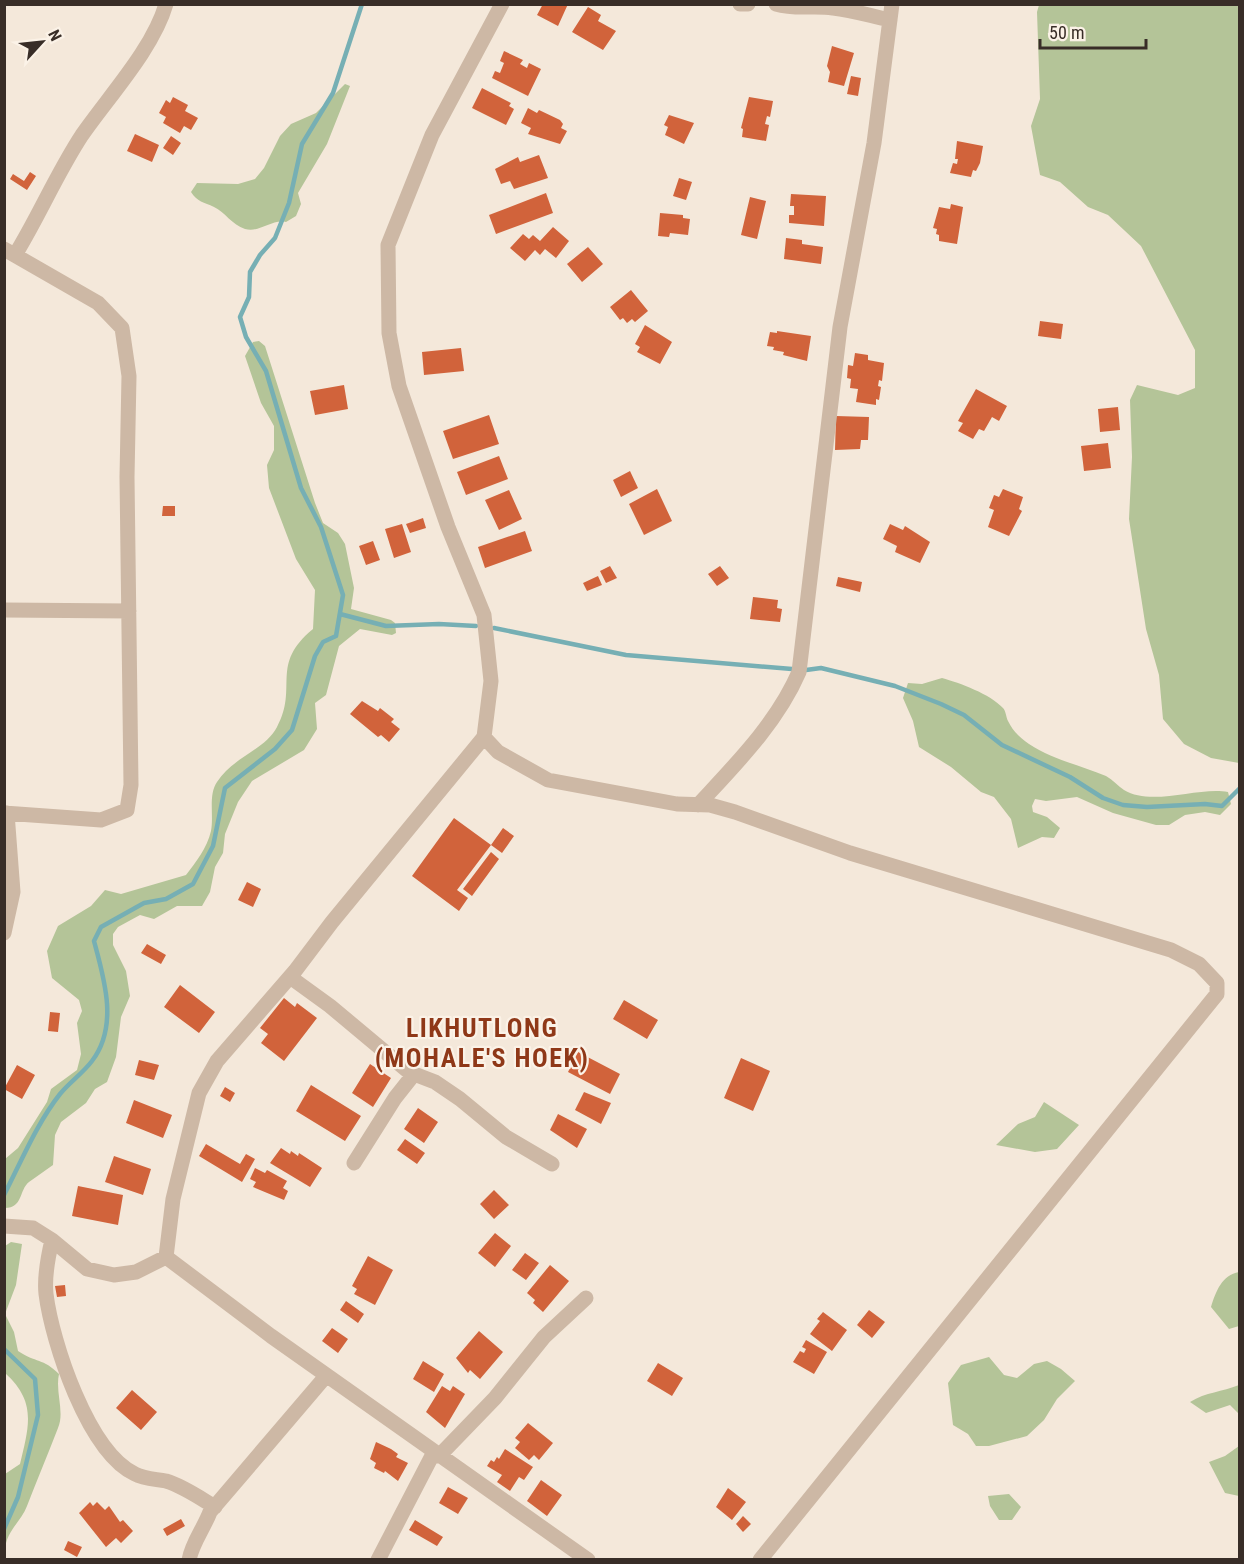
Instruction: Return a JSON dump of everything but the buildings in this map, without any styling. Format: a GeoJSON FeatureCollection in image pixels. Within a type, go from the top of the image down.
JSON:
{"type":"FeatureCollection","features":[{"type":"Feature","properties":{"kind":"street"},"geometry":{"type":"LineString","coordinates":[[4,933],[13,892],[6,813],[101,820],[127,810],[131,785],[129,376],[122,328],[98,303],[10,252],[81,138],[140,54],[162,19],[166,4]]}},
{"type":"Feature","properties":{"kind":"street"},"geometry":{"type":"LineString","coordinates":[[166,1257],[173,1199],[199,1094],[217,1061],[290,977],[332,922],[484,737],[491,681],[484,615],[448,527],[399,386],[389,333],[388,245],[432,135],[502,4]]}},
{"type":"Feature","properties":{"kind":"street"},"geometry":{"type":"LineString","coordinates":[[740,4],[748,4]]}},
{"type":"Feature","properties":{"kind":"street"},"geometry":{"type":"LineString","coordinates":[[698,805],[745,754],[790,693],[798,672],[840,327],[874,143],[891,12],[814,6],[793,9],[776,4]]}},
{"type":"Feature","properties":{"kind":"street"},"geometry":{"type":"LineString","coordinates":[[4,610],[129,610]]}},
{"type":"Feature","properties":{"kind":"street"},"geometry":{"type":"LineString","coordinates":[[484,737],[498,752],[548,780],[677,804],[698,805],[735,812],[850,853],[986,896],[1171,950],[1199,964],[1217,983],[1217,994],[760,1560]]}},
{"type":"Feature","properties":{"kind":"street"},"geometry":{"type":"LineString","coordinates":[[290,977],[414,1074],[435,1082],[460,1099],[506,1137],[552,1164]]}},
{"type":"Feature","properties":{"kind":"street"},"geometry":{"type":"LineString","coordinates":[[354,1163],[414,1074]]}},
{"type":"Feature","properties":{"kind":"street"},"geometry":{"type":"LineString","coordinates":[[4,1226],[33,1228],[52,1240],[87,1269],[114,1275],[136,1272],[166,1257]]}},
{"type":"Feature","properties":{"kind":"street"},"geometry":{"type":"LineString","coordinates":[[52,1240],[47,1263],[46,1292],[53,1334],[78,1400],[90,1423],[110,1453],[135,1474],[169,1482],[215,1507]]}},
{"type":"Feature","properties":{"kind":"street"},"geometry":{"type":"LineString","coordinates":[[166,1257],[327,1376],[588,1560]]}},
{"type":"Feature","properties":{"kind":"street"},"geometry":{"type":"LineString","coordinates":[[378,1560],[436,1454],[495,1398],[544,1337],[586,1298]]}},
{"type":"Feature","properties":{"kind":"street"},"geometry":{"type":"LineString","coordinates":[[189,1560],[190,1549],[215,1507],[327,1376]]}},
{"type":"Feature","properties":{"kind":"green space"},"geometry":{"type":"Polygon","coordinates":[[[1039,5],[1239,5],[1239,763],[1211,758],[1184,744],[1163,719],[1159,675],[1146,629],[1129,519],[1132,457],[1130,400],[1137,385],[1178,395],[1195,388],[1195,350],[1141,246],[1108,215],[1088,207],[1060,182],[1040,175],[1031,126],[1040,99],[1037,12],[1039,5]]]}},
{"type":"Feature","properties":{"kind":"green space"},"geometry":{"type":"Polygon","coordinates":[[[345,84],[350,86],[327,144],[298,193],[301,204],[296,216],[286,222],[275,222],[256,229],[245,229],[236,225],[218,209],[193,195],[191,192],[197,183],[238,184],[255,179],[264,168],[280,136],[291,124],[316,113],[345,84]]]}},
{"type":"Feature","properties":{"kind":"green space"},"geometry":{"type":"Polygon","coordinates":[[[259,341],[265,346],[323,523],[338,533],[345,544],[354,588],[351,609],[391,620],[395,623],[396,633],[392,635],[360,629],[339,646],[326,695],[315,703],[317,729],[304,750],[252,781],[238,802],[225,834],[223,853],[215,867],[210,892],[202,906],[177,906],[154,919],[140,915],[118,927],[113,934],[113,945],[126,971],[130,996],[121,1017],[116,1057],[107,1082],[95,1089],[86,1103],[61,1122],[55,1135],[53,1165],[26,1185],[15,1205],[5,1208],[5,1159],[18,1148],[47,1102],[51,1089],[77,1070],[81,1054],[77,1023],[82,1011],[79,1000],[52,978],[47,951],[58,926],[91,906],[105,890],[121,894],[186,875],[201,855],[211,831],[214,787],[231,766],[272,735],[283,713],[288,665],[292,654],[313,629],[315,590],[296,559],[269,488],[267,465],[274,450],[274,426],[261,403],[245,356],[253,342],[259,341]]]}},
{"type":"Feature","properties":{"kind":"green space"},"geometry":{"type":"Polygon","coordinates":[[[942,678],[991,698],[1004,709],[1014,731],[1038,750],[1106,776],[1124,790],[1135,795],[1162,797],[1217,791],[1228,792],[1231,804],[1220,815],[1205,812],[1185,815],[1169,825],[1156,825],[1113,813],[1077,797],[1046,801],[1035,799],[1032,806],[1033,812],[1047,817],[1060,828],[1054,838],[1042,837],[1018,848],[1011,819],[994,797],[981,792],[951,767],[919,747],[913,721],[903,698],[908,683],[922,684],[942,678]]]}},
{"type":"Feature","properties":{"kind":"green space"},"geometry":{"type":"Polygon","coordinates":[[[1044,1102],[1079,1125],[1057,1149],[1035,1152],[996,1145],[1018,1124],[1035,1117],[1044,1102]]]}},
{"type":"Feature","properties":{"kind":"green space"},"geometry":{"type":"Polygon","coordinates":[[[11,1242],[22,1244],[16,1285],[5,1314],[5,1246],[11,1242]]]}},
{"type":"Feature","properties":{"kind":"green space"},"geometry":{"type":"Polygon","coordinates":[[[1239,1272],[1239,1326],[1229,1329],[1211,1307],[1224,1280],[1239,1272]]]}},
{"type":"Feature","properties":{"kind":"green space"},"geometry":{"type":"Polygon","coordinates":[[[5,1314],[14,1332],[18,1351],[48,1365],[59,1374],[61,1415],[27,1506],[8,1537],[5,1550],[5,1474],[20,1464],[28,1415],[22,1394],[5,1373],[5,1314]]]}},
{"type":"Feature","properties":{"kind":"green space"},"geometry":{"type":"Polygon","coordinates":[[[989,1357],[1004,1375],[1017,1378],[1034,1364],[1047,1361],[1075,1381],[1057,1399],[1044,1420],[1027,1436],[989,1446],[976,1446],[968,1434],[953,1425],[948,1383],[961,1365],[989,1357]]]}},
{"type":"Feature","properties":{"kind":"green space"},"geometry":{"type":"Polygon","coordinates":[[[1239,1385],[1239,1414],[1230,1405],[1206,1413],[1190,1402],[1202,1396],[1239,1385]]]}},
{"type":"Feature","properties":{"kind":"green space"},"geometry":{"type":"Polygon","coordinates":[[[1239,1446],[1239,1496],[1225,1493],[1209,1462],[1225,1456],[1239,1446]]]}},
{"type":"Feature","properties":{"kind":"green space"},"geometry":{"type":"Polygon","coordinates":[[[1009,1494],[1021,1507],[1012,1520],[999,1520],[990,1506],[988,1496],[1009,1494]]]}},
{"type":"Feature","properties":{"kind":"waterway"},"geometry":{"type":"LineString","coordinates":[[4,1195],[52,1105],[92,1061],[100,1047],[105,1033],[107,1002],[94,941],[101,927],[144,903],[166,899],[193,884],[213,846],[225,788],[275,749],[292,730],[315,656],[323,642],[336,636],[343,595],[321,527],[301,488],[266,371],[246,337],[240,317],[249,297],[250,272],[260,255],[275,238],[289,203],[302,144],[333,93],[362,4]]}},
{"type":"Feature","properties":{"kind":"waterway"},"geometry":{"type":"LineString","coordinates":[[340,614],[386,626],[439,624],[476,626]]}},
{"type":"Feature","properties":{"kind":"waterway"},"geometry":{"type":"LineString","coordinates":[[494,628],[626,655],[792,669]]}},
{"type":"Feature","properties":{"kind":"waterway"},"geometry":{"type":"LineString","coordinates":[[806,670],[821,668],[895,686],[941,704],[964,715],[1002,745],[1070,777],[1103,798],[1123,805],[1147,807],[1205,804],[1222,806],[1240,788]]}},
{"type":"Feature","properties":{"kind":"waterway"},"geometry":{"type":"LineString","coordinates":[[4,1349],[35,1379],[38,1415],[18,1497],[4,1529]]}},
{"type":"Feature","properties":{"kind":"district","name":"LIKHUTLONG (MOHALE'S HOEK)"},"geometry":{"type":"Point","coordinates":[482,1043]}}]}
